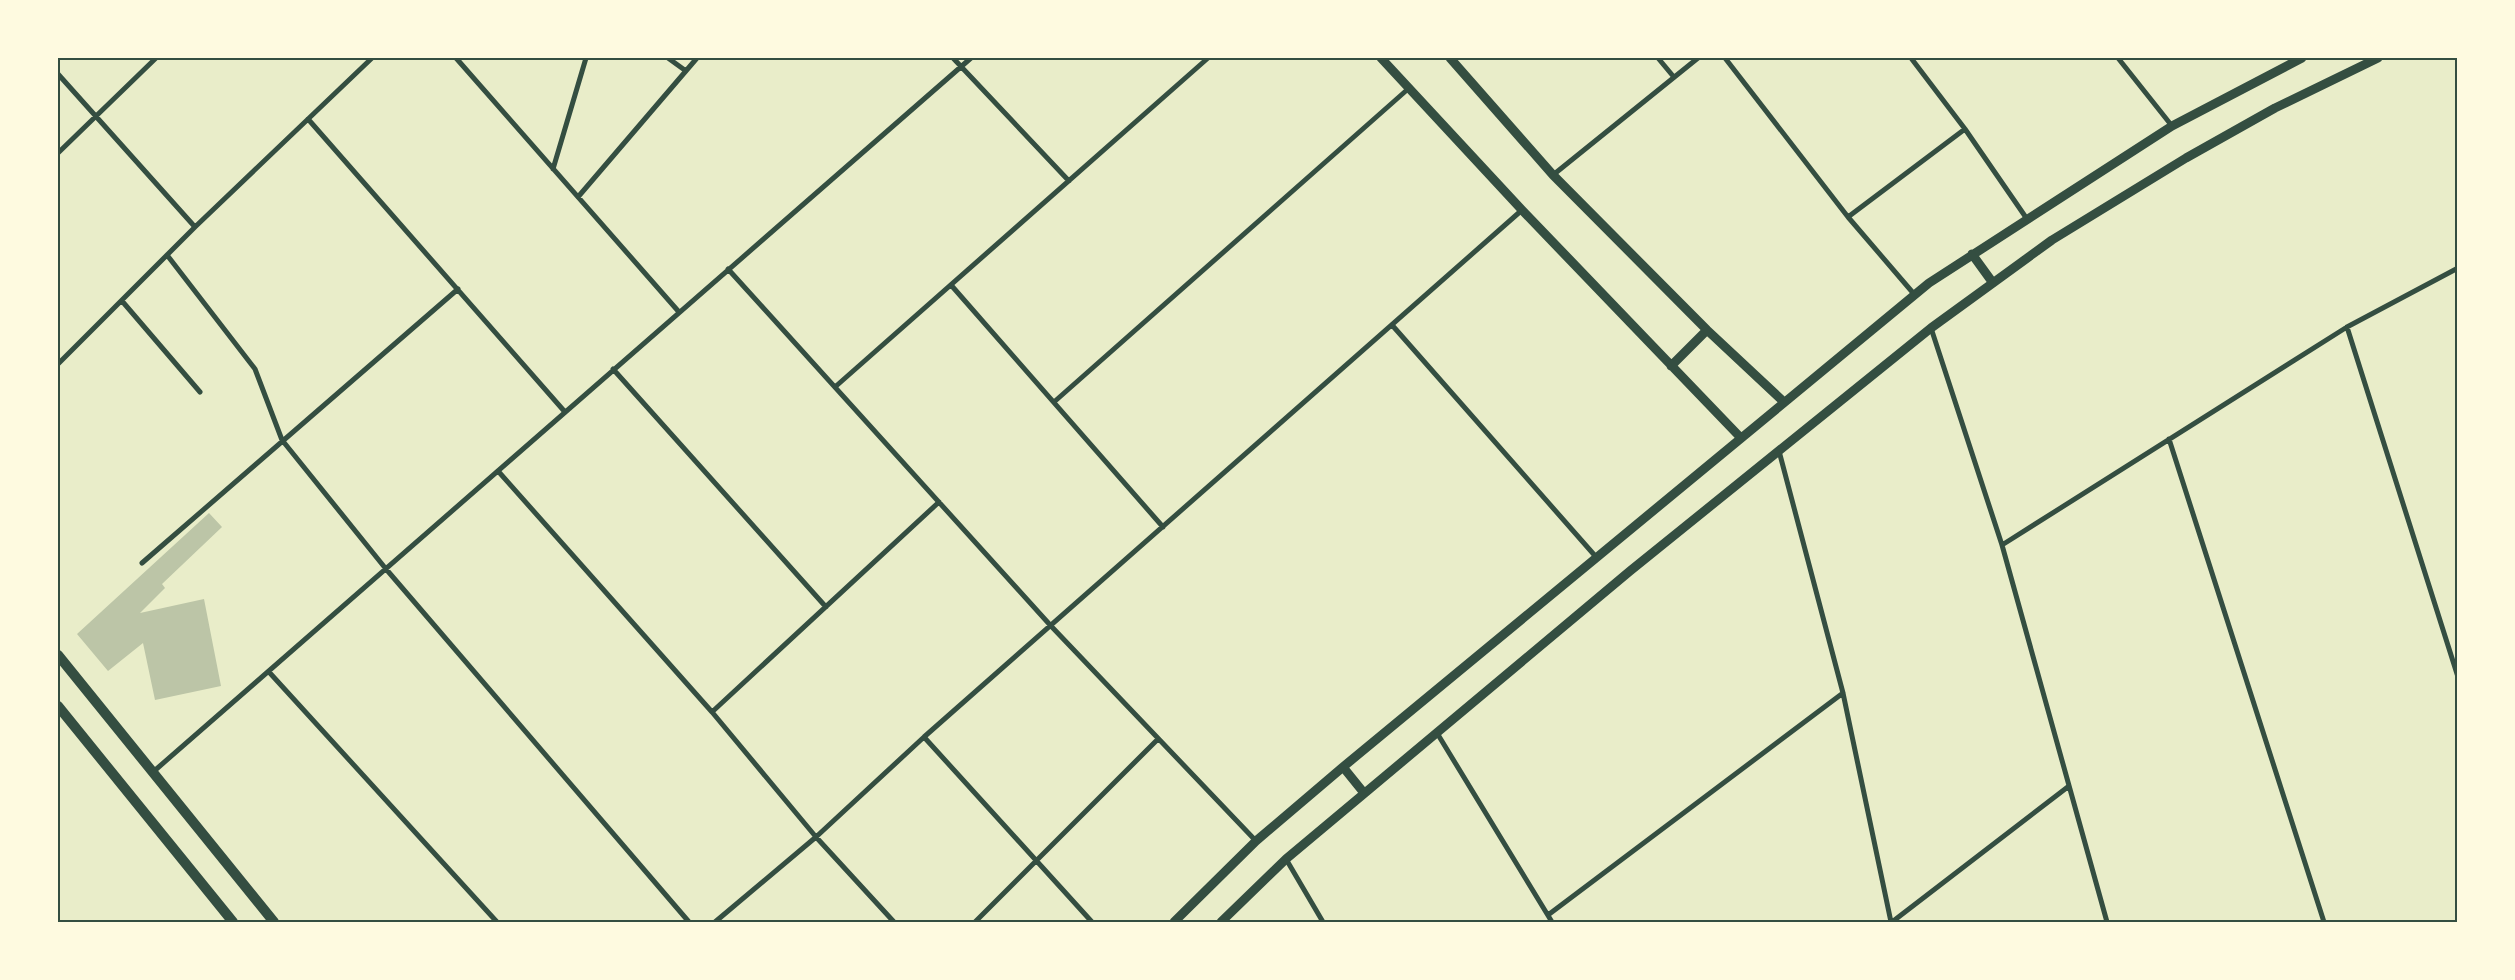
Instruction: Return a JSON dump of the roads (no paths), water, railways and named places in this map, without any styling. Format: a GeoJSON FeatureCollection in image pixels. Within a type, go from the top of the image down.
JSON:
{"type":"FeatureCollection","features":[{"type":"Feature","properties":{"kind":"main road"},"geometry":{"type":"LineString","coordinates":[[58,655],[274,922]]}},
{"type":"Feature","properties":{"kind":"main road"},"geometry":{"type":"LineString","coordinates":[[58,706],[233,922]]}},
{"type":"Feature","properties":{"kind":"street"},"geometry":{"type":"LineString","coordinates":[[58,153],[156,58]]}},
{"type":"Feature","properties":{"kind":"street"},"geometry":{"type":"LineString","coordinates":[[58,364],[195,227],[372,58]]}},
{"type":"Feature","properties":{"kind":"street"},"geometry":{"type":"LineString","coordinates":[[456,58],[679,312]]}},
{"type":"Feature","properties":{"kind":"street"},"geometry":{"type":"LineString","coordinates":[[553,168],[586,58]]}},
{"type":"Feature","properties":{"kind":"street"},"geometry":{"type":"LineString","coordinates":[[668,58],[686,70]]}},
{"type":"Feature","properties":{"kind":"street"},"geometry":{"type":"LineString","coordinates":[[578,197],[697,58]]}},
{"type":"Feature","properties":{"kind":"street"},"geometry":{"type":"LineString","coordinates":[[953,58],[1069,181]]}},
{"type":"Feature","properties":{"kind":"street"},"geometry":{"type":"LineString","coordinates":[[152,772],[269,672],[613,369],[971,58]]}},
{"type":"Feature","properties":{"kind":"street"},"geometry":{"type":"LineString","coordinates":[[835,387],[1208,58]]}},
{"type":"Feature","properties":{"kind":"street"},"geometry":{"type":"LineString","coordinates":[[1381,58],[1522,210],[1740,438]]}},
{"type":"Feature","properties":{"kind":"street"},"geometry":{"type":"LineString","coordinates":[[1450,58],[1553,175],[1707,330],[1784,402]]}},
{"type":"Feature","properties":{"kind":"street"},"geometry":{"type":"LineString","coordinates":[[1658,58],[1673,76]]}},
{"type":"Feature","properties":{"kind":"street"},"geometry":{"type":"LineString","coordinates":[[1553,175],[1673,76],[1698,58]]}},
{"type":"Feature","properties":{"kind":"street"},"geometry":{"type":"LineString","coordinates":[[1725,58],[1848,217],[1914,294]]}},
{"type":"Feature","properties":{"kind":"street"},"geometry":{"type":"LineString","coordinates":[[1912,58],[1965,129],[2027,219]]}},
{"type":"Feature","properties":{"kind":"street"},"geometry":{"type":"LineString","coordinates":[[2118,58],[2172,126]]}},
{"type":"Feature","properties":{"kind":"street"},"geometry":{"type":"LineString","coordinates":[[1174,922],[1256,841],[1343,767],[1914,294],[1972,254],[2172,126],[2302,58]]}},
{"type":"Feature","properties":{"kind":"street"},"geometry":{"type":"LineString","coordinates":[[1221,922],[1286,859],[1364,793],[1778,451],[1931,328],[2052,240],[2195,153],[2283,104],[2378,58]]}},
{"type":"Feature","properties":{"kind":"street"},"geometry":{"type":"LineString","coordinates":[[58,74],[195,227]]}},
{"type":"Feature","properties":{"kind":"street"},"geometry":{"type":"LineString","coordinates":[[1054,402],[1408,89]]}},
{"type":"Feature","properties":{"kind":"street"},"geometry":{"type":"LineString","coordinates":[[308,119],[565,412]]}},
{"type":"Feature","properties":{"kind":"street"},"geometry":{"type":"LineString","coordinates":[[1848,217],[1965,129]]}},
{"type":"Feature","properties":{"kind":"street"},"geometry":{"type":"LineString","coordinates":[[715,922],[816,837],[924,738],[1522,210]]}},
{"type":"Feature","properties":{"kind":"street"},"geometry":{"type":"LineString","coordinates":[[1972,254],[1993,283]]}},
{"type":"Feature","properties":{"kind":"street"},"geometry":{"type":"LineString","coordinates":[[167,255],[255,368],[282,440],[386,569],[689,922]]}},
{"type":"Feature","properties":{"kind":"street"},"geometry":{"type":"LineString","coordinates":[[2002,544],[2347,327],[2458,268]]}},
{"type":"Feature","properties":{"kind":"street"},"geometry":{"type":"LineString","coordinates":[[728,269],[1051,626],[1256,841]]}},
{"type":"Feature","properties":{"kind":"street"},"geometry":{"type":"LineString","coordinates":[[951,285],[1163,527]]}},
{"type":"Feature","properties":{"kind":"street"},"geometry":{"type":"LineString","coordinates":[[142,563],[458,289]]}},
{"type":"Feature","properties":{"kind":"street"},"geometry":{"type":"LineString","coordinates":[[122,301],[200,392]]}},
{"type":"Feature","properties":{"kind":"street"},"geometry":{"type":"LineString","coordinates":[[1392,325],[1597,558]]}},
{"type":"Feature","properties":{"kind":"street"},"geometry":{"type":"LineString","coordinates":[[2347,327],[2458,678]]}},
{"type":"Feature","properties":{"kind":"street"},"geometry":{"type":"LineString","coordinates":[[1931,328],[2002,544],[2107,922]]}},
{"type":"Feature","properties":{"kind":"street"},"geometry":{"type":"LineString","coordinates":[[1671,366],[1707,330]]}},
{"type":"Feature","properties":{"kind":"street"},"geometry":{"type":"LineString","coordinates":[[613,369],[826,607]]}},
{"type":"Feature","properties":{"kind":"street"},"geometry":{"type":"LineString","coordinates":[[2169,439],[2324,922]]}},
{"type":"Feature","properties":{"kind":"street"},"geometry":{"type":"LineString","coordinates":[[1778,451],[1843,692],[1891,922],[2069,786]]}},
{"type":"Feature","properties":{"kind":"street"},"geometry":{"type":"LineString","coordinates":[[498,471],[712,712],[816,837],[894,922]]}},
{"type":"Feature","properties":{"kind":"street"},"geometry":{"type":"LineString","coordinates":[[712,712],[939,502]]}},
{"type":"Feature","properties":{"kind":"street"},"geometry":{"type":"LineString","coordinates":[[269,672],[496,922]]}},
{"type":"Feature","properties":{"kind":"street"},"geometry":{"type":"LineString","coordinates":[[1548,915],[1843,692]]}},
{"type":"Feature","properties":{"kind":"street"},"geometry":{"type":"LineString","coordinates":[[1437,733],[1552,922]]}},
{"type":"Feature","properties":{"kind":"street"},"geometry":{"type":"LineString","coordinates":[[924,738],[1092,922]]}},
{"type":"Feature","properties":{"kind":"street"},"geometry":{"type":"LineString","coordinates":[[975,922],[1158,739]]}},
{"type":"Feature","properties":{"kind":"street"},"geometry":{"type":"LineString","coordinates":[[1343,767],[1364,793]]}},
{"type":"Feature","properties":{"kind":"street"},"geometry":{"type":"LineString","coordinates":[[1286,859],[1323,922]]}}]}
